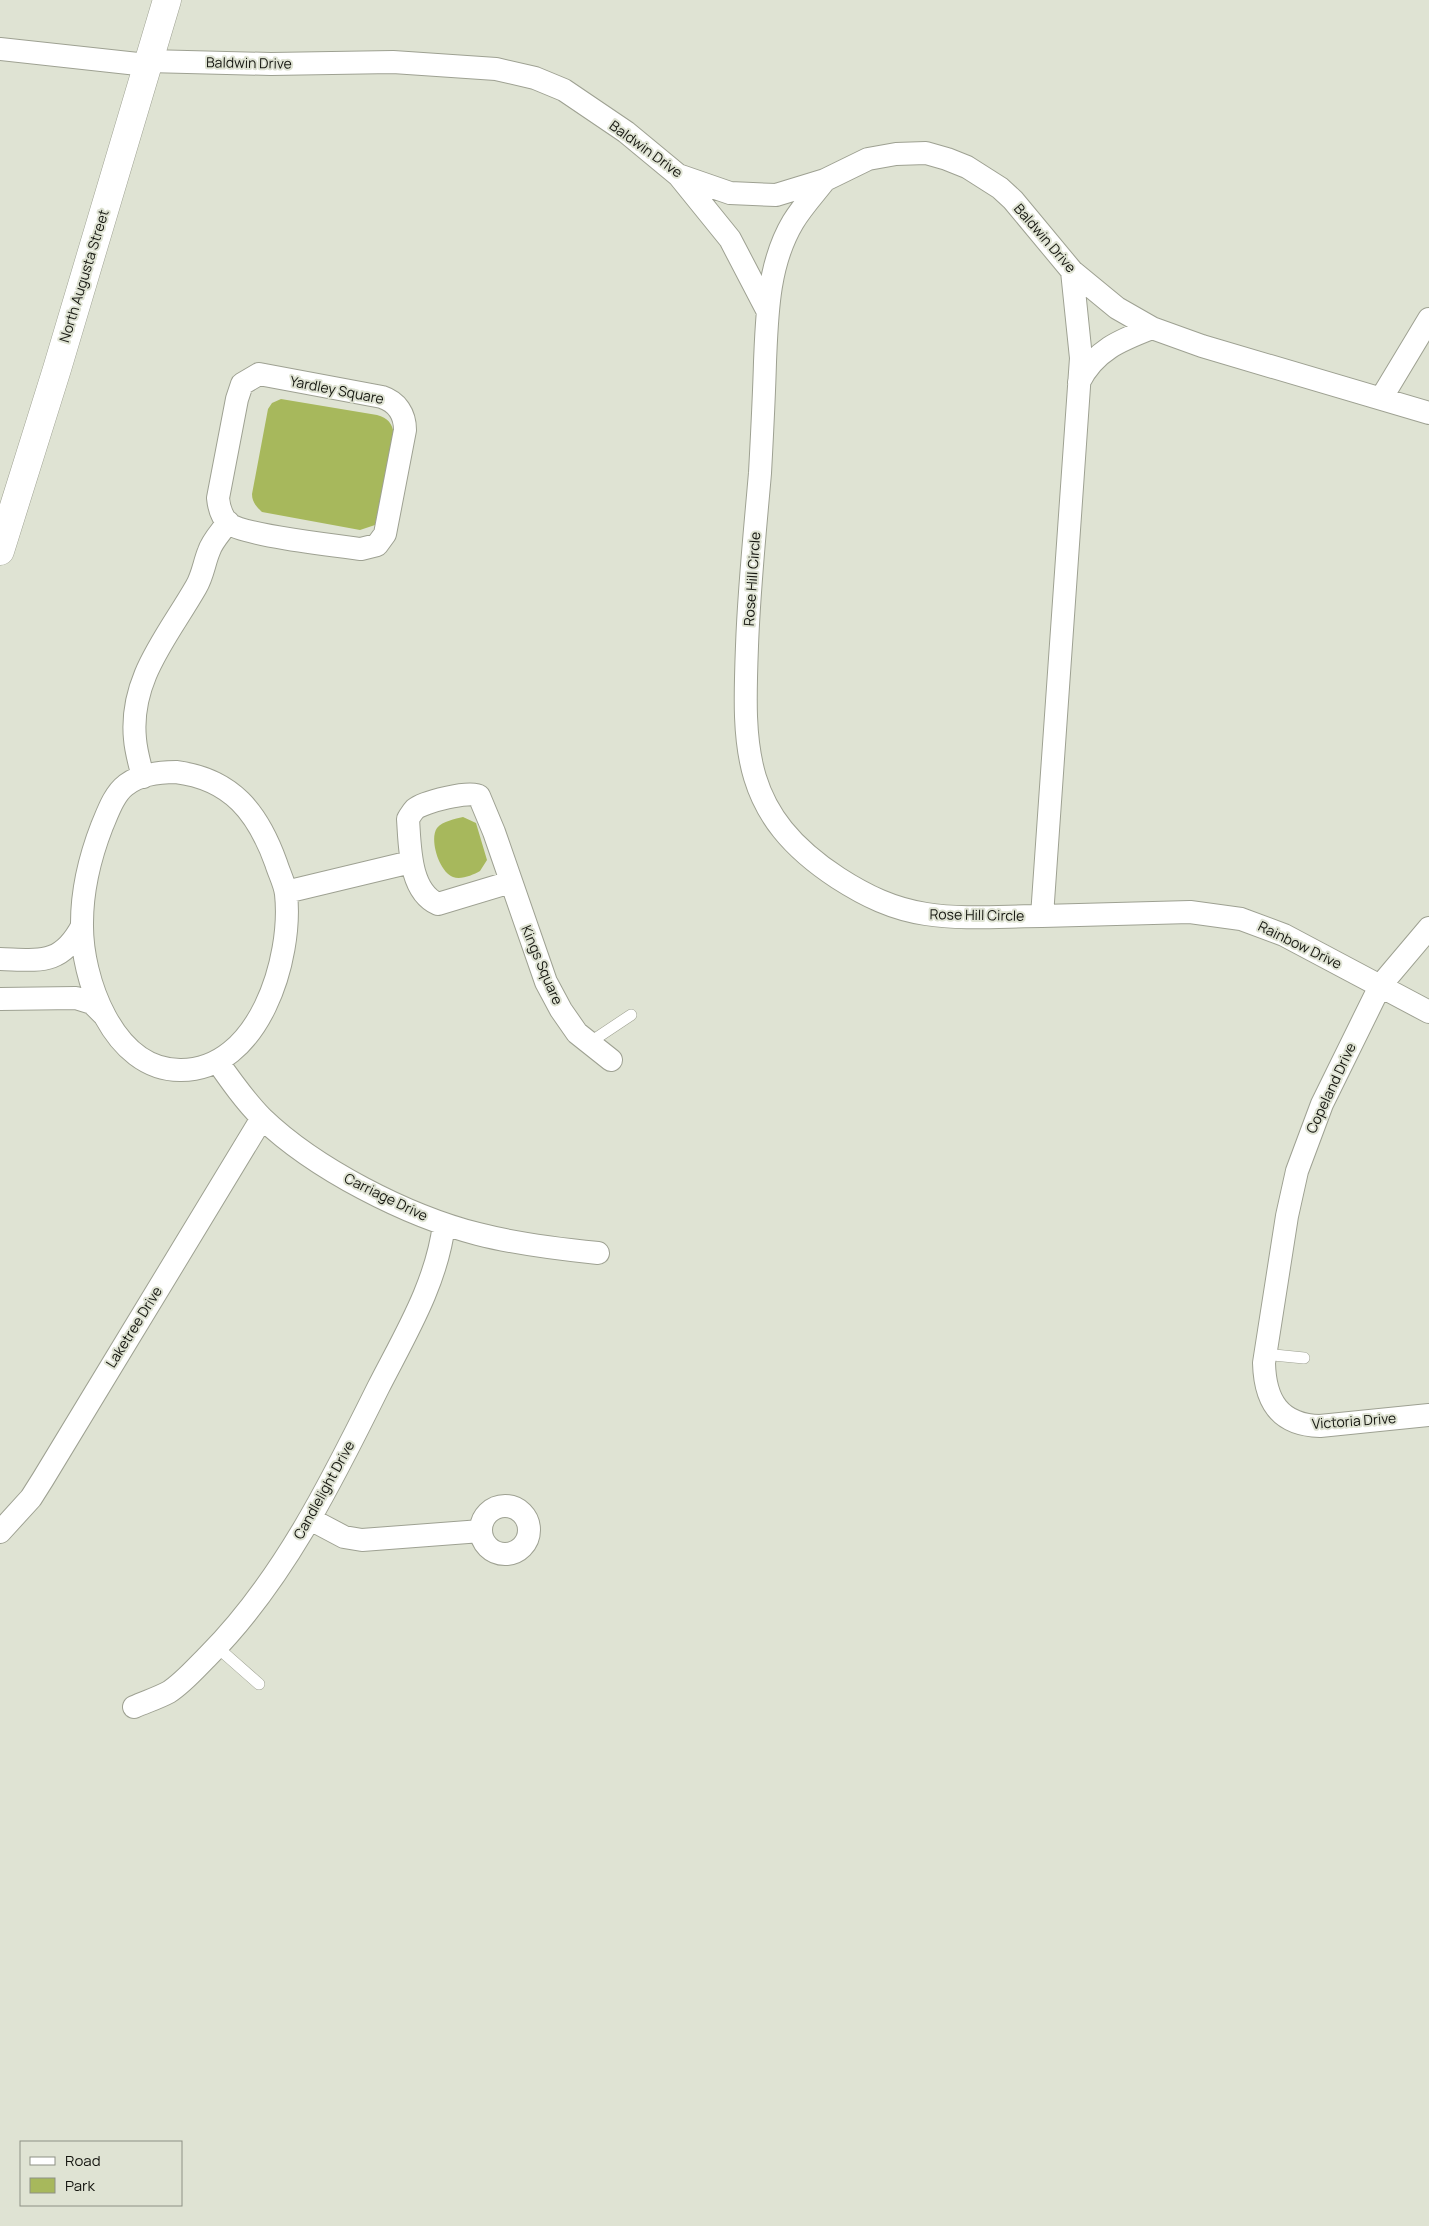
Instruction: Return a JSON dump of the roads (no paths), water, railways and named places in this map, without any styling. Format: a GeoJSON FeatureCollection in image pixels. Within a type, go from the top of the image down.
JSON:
{"type":"FeatureCollection","features":[{"type":"Feature","properties":{"kind":"main road","name":"North Augusta Street"},"geometry":{"type":"LineString","coordinates":[[0,550],[57,369],[167,0]]}},
{"type":"Feature","properties":{"kind":"street","name":"Baldwin Drive"},"geometry":{"type":"LineString","coordinates":[[0,49],[148,63],[271,64],[393,62],[496,70],[535,78],[564,90],[626,132],[678,175],[730,193],[758,196],[776,195],[825,180],[868,159],[896,154],[926,153],[967,166],[1000,188],[1024,212],[1072,271],[1117,308],[1152,328],[1202,346],[1382,397],[1429,413]]}},
{"type":"Feature","properties":{"kind":"street","name":"Rose Hill Circle"},"geometry":{"type":"LineString","coordinates":[[678,175],[730,239],[767,310]]}},
{"type":"Feature","properties":{"kind":"street","name":"Rose Hill Circle"},"geometry":{"type":"LineString","coordinates":[[825,180],[796,216],[789,230],[775,264],[767,310],[761,451],[748,625],[745,714],[747,744],[760,790],[780,825],[806,855],[848,885],[875,899],[910,911],[940,916],[1042,916],[1081,358],[1072,271]]}},
{"type":"Feature","properties":{"kind":"street"},"geometry":{"type":"LineString","coordinates":[[1382,397],[1429,319]]}},
{"type":"Feature","properties":{"kind":"street","name":"Rose Hill Circle"},"geometry":{"type":"LineString","coordinates":[[1078,383],[1085,369],[1103,350],[1152,328]]}},
{"type":"Feature","properties":{"kind":"street","name":"Yardley Square"},"geometry":{"type":"LineString","coordinates":[[259,374],[382,397],[398,407],[404,418],[405,430],[385,534],[377,545],[361,549],[256,532],[238,528],[228,522],[219,510],[218,498],[242,384],[259,374]]}},
{"type":"Feature","properties":{"kind":"street"},"geometry":{"type":"LineString","coordinates":[[143,777],[135,743],[134,728],[141,682],[154,655],[197,585],[209,549],[228,522]]}},
{"type":"Feature","properties":{"kind":"street"},"geometry":{"type":"LineString","coordinates":[[0,999],[76,998],[92,1003],[103,1014],[125,1044],[154,1064],[180,1070],[198,1068],[217,1061],[232,1050],[247,1034],[271,994],[284,951],[286,892],[263,830],[236,796],[213,782],[191,774],[163,772],[143,777],[123,787],[104,820],[89,866],[82,926],[87,967],[103,1014]]}},
{"type":"Feature","properties":{"kind":"street","name":"Kings Square"},"geometry":{"type":"LineString","coordinates":[[511,882],[438,904],[430,900],[422,890],[411,862],[408,819],[414,809],[442,800],[475,793],[479,796],[494,832],[546,982],[577,1033],[611,1060]]}},
{"type":"Feature","properties":{"kind":"street"},"geometry":{"type":"LineString","coordinates":[[286,892],[411,862]]}},
{"type":"Feature","properties":{"kind":"street","name":"Rainbow Drive"},"geometry":{"type":"LineString","coordinates":[[1042,916],[1190,912],[1235,917],[1284,935],[1429,1012]]}},
{"type":"Feature","properties":{"kind":"street"},"geometry":{"type":"LineString","coordinates":[[0,959],[40,960],[55,957],[75,939],[82,926]]}},
{"type":"Feature","properties":{"kind":"street","name":"Copeland Drive"},"geometry":{"type":"LineString","coordinates":[[1278,1269],[1287,1216],[1304,1150],[1322,1104],[1380,986],[1429,928]]}},
{"type":"Feature","properties":{"kind":"street","name":"Carriage Drive"},"geometry":{"type":"LineString","coordinates":[[217,1061],[262,1118],[303,1150],[355,1183],[414,1212],[444,1224],[494,1238],[558,1249],[598,1253]]}},
{"type":"Feature","properties":{"kind":"street","name":"Laketree Drive"},"geometry":{"type":"LineString","coordinates":[[0,1532],[31,1498],[262,1118]]}},
{"type":"Feature","properties":{"kind":"street","name":"Candlelight Drive"},"geometry":{"type":"LineString","coordinates":[[134,1706],[168,1692],[217,1647],[259,1596],[310,1519],[348,1449],[425,1294],[441,1250],[444,1224]]}},
{"type":"Feature","properties":{"kind":"street","name":"Victoria Drive"},"geometry":{"type":"LineString","coordinates":[[1278,1269],[1264,1354],[1265,1385],[1270,1399],[1282,1414],[1298,1423],[1320,1426],[1429,1415]]}},
{"type":"Feature","properties":{"kind":"street"},"geometry":{"type":"LineString","coordinates":[[310,1519],[344,1537],[362,1540],[481,1531]]}},
{"type":"Feature","properties":{"kind":"lane"},"geometry":{"type":"LineString","coordinates":[[588,1042],[631,1015]]}},
{"type":"Feature","properties":{"kind":"lane"},"geometry":{"type":"LineString","coordinates":[[1264,1354],[1304,1358]]}},
{"type":"Feature","properties":{"kind":"lane"},"geometry":{"type":"LineString","coordinates":[[217,1647],[259,1684]]}}]}
